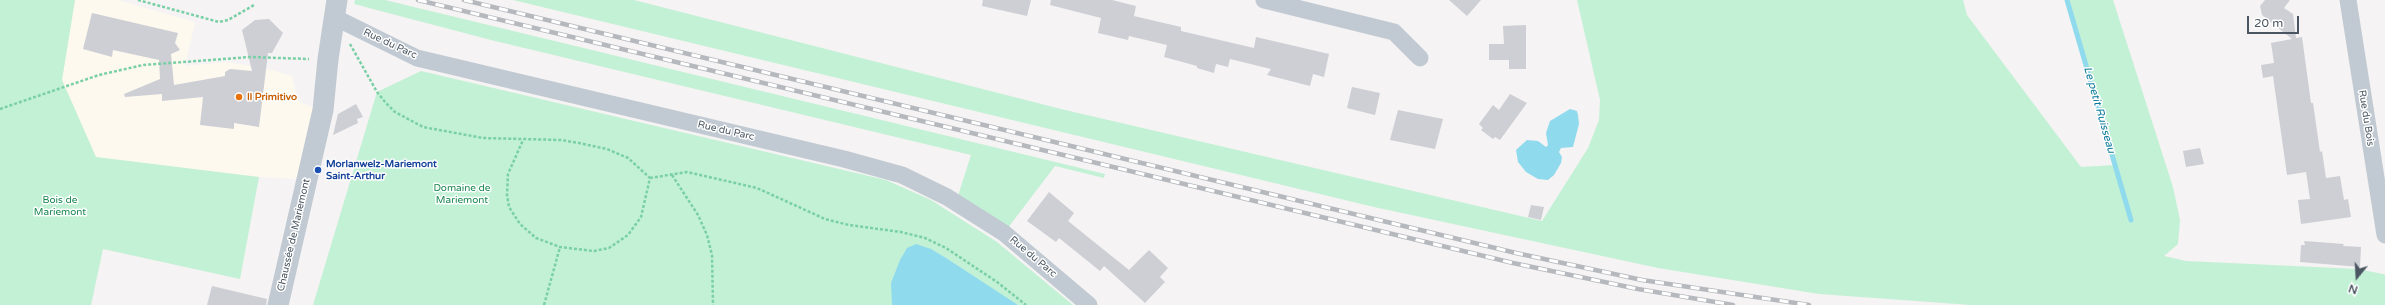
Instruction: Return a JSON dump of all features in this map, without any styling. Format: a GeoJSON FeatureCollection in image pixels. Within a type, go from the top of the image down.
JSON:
{"type":"FeatureCollection","features":[{"type":"Feature","properties":{"kind":"street","name":"Chaussée de Mariemont"},"geometry":{"type":"LineString","coordinates":[[278,305],[324,110],[328,59],[337,0]]}},
{"type":"Feature","properties":{"kind":"street"},"geometry":{"type":"LineString","coordinates":[[1264,0],[1394,32],[1420,58]]}},
{"type":"Feature","properties":{"kind":"street","name":"Rue du Bois"},"geometry":{"type":"LineString","coordinates":[[2348,0],[2385,236]]}},
{"type":"Feature","properties":{"kind":"street","name":"Rue du Parc"},"geometry":{"type":"LineString","coordinates":[[333,22],[342,21],[417,58],[844,159],[902,175],[947,197],[1004,233],[1088,305]]}},
{"type":"Feature","properties":{"kind":"path"},"geometry":{"type":"LineString","coordinates":[[138,0],[219,22],[228,20],[254,5]]}},
{"type":"Feature","properties":{"kind":"path"},"geometry":{"type":"LineString","coordinates":[[333,22],[347,39],[377,92],[395,112],[423,127],[456,134],[523,140],[561,140],[607,149],[628,158],[650,178]]}},
{"type":"Feature","properties":{"kind":"path"},"geometry":{"type":"LineString","coordinates":[[0,109],[99,76],[143,65],[250,57],[290,60],[328,59]]}},
{"type":"Feature","properties":{"kind":"path"},"geometry":{"type":"LineString","coordinates":[[523,140],[508,174],[506,186],[509,207],[520,224],[536,238],[560,248],[594,251],[609,248],[628,235],[641,218],[650,178]]}},
{"type":"Feature","properties":{"kind":"path"},"geometry":{"type":"LineString","coordinates":[[650,178],[687,172],[756,188],[825,218],[849,225],[901,232],[925,238],[946,248],[997,282],[1026,305]]}},
{"type":"Feature","properties":{"kind":"path"},"geometry":{"type":"LineString","coordinates":[[672,175],[698,214],[707,235],[712,255],[713,305]]}},
{"type":"Feature","properties":{"kind":"path"},"geometry":{"type":"LineString","coordinates":[[544,305],[560,248]]}},
{"type":"Feature","properties":{"kind":"shaded area"},"geometry":{"type":"Polygon","coordinates":[[[75,0],[118,0],[195,22],[185,66],[226,62],[264,68],[292,76],[298,101],[314,108],[299,179],[259,177],[96,157],[62,80],[75,0]]]}},
{"type":"Feature","properties":{"kind":"green space","name":"Bois de Mariemont"},"geometry":{"type":"Polygon","coordinates":[[[0,0],[75,0],[62,80],[96,157],[259,177],[240,279],[103,249],[91,305],[0,305],[0,0]]]}},
{"type":"Feature","properties":{"kind":"green space"},"geometry":{"type":"Polygon","coordinates":[[[355,0],[385,0],[1105,174],[1104,178],[1055,166],[1004,233],[956,202],[971,155],[491,40],[354,4],[355,0]]]}},
{"type":"Feature","properties":{"kind":"green space"},"geometry":{"type":"Polygon","coordinates":[[[513,0],[634,0],[1061,109],[1542,221],[1588,148],[1599,120],[1600,100],[1577,0],[1963,0],[1967,15],[2081,167],[2115,165],[2067,0],[2113,0],[2173,187],[2180,220],[2178,244],[2164,256],[2186,261],[2358,269],[2383,274],[2385,275],[2385,305],[1971,305],[1819,294],[1658,268],[1374,207],[513,0]]]}},
{"type":"Feature","properties":{"kind":"green space","name":"Domaine de Mariemont"},"geometry":{"type":"Polygon","coordinates":[[[421,71],[886,180],[931,200],[997,242],[1073,305],[313,305],[377,92],[421,71]]]}},
{"type":"Feature","properties":{"kind":"water"},"geometry":{"type":"Polygon","coordinates":[[[1570,109],[1577,111],[1579,124],[1573,147],[1561,148],[1559,152],[1562,157],[1561,163],[1554,175],[1548,180],[1538,179],[1526,172],[1518,162],[1516,150],[1527,140],[1538,141],[1546,147],[1548,145],[1546,133],[1550,121],[1570,109]]]}},
{"type":"Feature","properties":{"kind":"water"},"geometry":{"type":"Polygon","coordinates":[[[916,244],[931,249],[1018,305],[892,305],[891,283],[900,260],[907,248],[916,244]]]}},
{"type":"Feature","properties":{"kind":"building"},"geometry":{"type":"Polygon","coordinates":[[[983,0],[1031,0],[1027,16],[982,6],[983,0]]]}},
{"type":"Feature","properties":{"kind":"building"},"geometry":{"type":"Polygon","coordinates":[[[1051,0],[1112,0],[1136,6],[1134,16],[1181,27],[1181,31],[1254,48],[1256,37],[1329,54],[1324,77],[1313,74],[1310,86],[1267,75],[1271,69],[1230,59],[1228,67],[1216,64],[1214,73],[1197,68],[1197,66],[1164,57],[1167,45],[1129,36],[1128,40],[1098,33],[1101,18],[1050,5],[1051,0]]]}},
{"type":"Feature","properties":{"kind":"building"},"geometry":{"type":"Polygon","coordinates":[[[1449,0],[1481,0],[1467,16],[1449,0]]]}},
{"type":"Feature","properties":{"kind":"building"},"geometry":{"type":"Polygon","coordinates":[[[2265,0],[2290,0],[2284,8],[2293,14],[2296,38],[2302,37],[2311,103],[2313,103],[2320,152],[2322,151],[2326,178],[2340,176],[2344,200],[2348,199],[2351,217],[2301,224],[2298,200],[2310,199],[2306,172],[2287,175],[2273,76],[2263,78],[2261,65],[2274,63],[2271,43],[2292,39],[2262,15],[2260,6],[2265,0]]]}},
{"type":"Feature","properties":{"kind":"building"},"geometry":{"type":"Polygon","coordinates":[[[92,13],[178,33],[175,43],[180,50],[171,54],[174,85],[225,76],[225,72],[230,69],[252,71],[242,30],[255,20],[269,19],[283,33],[272,53],[268,53],[259,127],[234,123],[234,129],[200,125],[203,97],[162,101],[162,94],[125,97],[124,94],[160,79],[159,60],[113,50],[112,57],[83,49],[92,13]]]}},
{"type":"Feature","properties":{"kind":"building"},"geometry":{"type":"Polygon","coordinates":[[[1526,25],[1526,69],[1509,69],[1509,60],[1489,60],[1489,44],[1504,44],[1503,26],[1526,25]]]}},
{"type":"Feature","properties":{"kind":"building"},"geometry":{"type":"Polygon","coordinates":[[[1352,87],[1380,93],[1375,115],[1347,108],[1352,87]]]}},
{"type":"Feature","properties":{"kind":"building"},"geometry":{"type":"Polygon","coordinates":[[[1510,94],[1527,103],[1500,140],[1495,137],[1493,139],[1481,130],[1483,128],[1479,124],[1493,105],[1499,110],[1510,94]]]}},
{"type":"Feature","properties":{"kind":"building"},"geometry":{"type":"Polygon","coordinates":[[[356,104],[363,117],[357,119],[358,123],[333,135],[338,114],[356,104]]]}},
{"type":"Feature","properties":{"kind":"building"},"geometry":{"type":"Polygon","coordinates":[[[1398,110],[1443,119],[1435,149],[1390,140],[1398,110]]]}},
{"type":"Feature","properties":{"kind":"building"},"geometry":{"type":"Polygon","coordinates":[[[2200,148],[2204,164],[2186,167],[2183,151],[2200,148]]]}},
{"type":"Feature","properties":{"kind":"building"},"geometry":{"type":"Polygon","coordinates":[[[1049,192],[1074,213],[1068,221],[1129,270],[1149,250],[1168,268],[1160,277],[1165,282],[1145,303],[1104,266],[1100,271],[1059,238],[1056,242],[1027,221],[1049,192]]]}},
{"type":"Feature","properties":{"kind":"building"},"geometry":{"type":"Polygon","coordinates":[[[1531,205],[1544,207],[1541,220],[1528,217],[1531,205]]]}},
{"type":"Feature","properties":{"kind":"building"},"geometry":{"type":"Polygon","coordinates":[[[2304,241],[2344,244],[2343,246],[2361,247],[2360,267],[2300,262],[2301,245],[2305,245],[2304,241]]]}},
{"type":"Feature","properties":{"kind":"building"},"geometry":{"type":"Polygon","coordinates":[[[212,286],[267,299],[266,305],[207,305],[212,286]]]}},
{"type":"Feature","properties":{"kind":"waterway","name":"Le petit Ruisseau"},"geometry":{"type":"LineString","coordinates":[[2067,0],[2131,220]]}},
{"type":"Feature","properties":{"kind":"railway"},"geometry":{"type":"LineString","coordinates":[[418,0],[1513,263],[1638,289],[1733,305]]}},
{"type":"Feature","properties":{"kind":"railway"},"geometry":{"type":"LineString","coordinates":[[464,0],[1516,253],[1642,280],[1809,305]]}},
{"type":"Feature","properties":{"kind":"place","name":"Il Primitivo"},"geometry":{"type":"Point","coordinates":[239,97]}},
{"type":"Feature","properties":{"kind":"place","name":"Morlanwelz-Mariemont Saint-Arthur"},"geometry":{"type":"Point","coordinates":[318,170]}}]}
